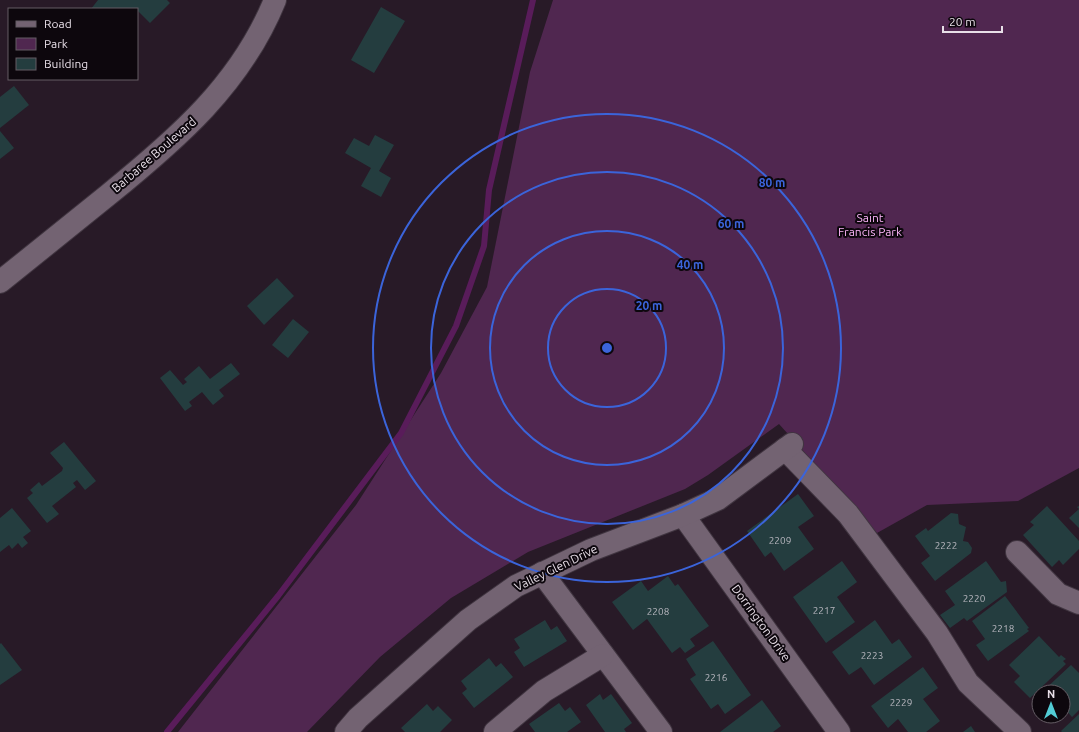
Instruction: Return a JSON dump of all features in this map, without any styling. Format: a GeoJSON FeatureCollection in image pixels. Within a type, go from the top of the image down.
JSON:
{"type":"FeatureCollection","features":[{"type":"Feature","properties":{"kind":"street","name":"Barbaree Boulevard"},"geometry":{"type":"LineString","coordinates":[[0,282],[164,149],[200,114],[238,69],[267,20],[275,0]]}},
{"type":"Feature","properties":{"kind":"street","name":"Valley Glen Drive"},"geometry":{"type":"LineString","coordinates":[[346,732],[358,718],[468,620],[516,586],[591,550],[683,515],[718,499],[789,446],[848,514],[937,633],[968,683],[1020,732]]}},
{"type":"Feature","properties":{"kind":"street","name":"Dorrington Drive"},"geometry":{"type":"LineString","coordinates":[[683,515],[839,732]]}},
{"type":"Feature","properties":{"kind":"street"},"geometry":{"type":"LineString","coordinates":[[1017,552],[1058,594],[1079,603]]}},
{"type":"Feature","properties":{"kind":"street"},"geometry":{"type":"LineString","coordinates":[[542,573],[661,732]]}},
{"type":"Feature","properties":{"kind":"street"},"geometry":{"type":"LineString","coordinates":[[496,732],[544,691],[603,654]]}},
{"type":"Feature","properties":{"kind":"green space","name":"Saint Francis Park"},"geometry":{"type":"Polygon","coordinates":[[[553,0],[1079,0],[1079,468],[1018,501],[927,505],[877,533],[779,424],[708,475],[685,489],[528,552],[451,598],[380,657],[307,732],[178,732],[356,505],[441,373],[487,287],[530,72],[553,0]]]}},
{"type":"Feature","properties":{"kind":"building"},"geometry":{"type":"Polygon","coordinates":[[[98,0],[167,0],[170,3],[150,23],[138,11],[138,8],[92,8],[98,0]]]}},
{"type":"Feature","properties":{"kind":"building"},"geometry":{"type":"Polygon","coordinates":[[[381,7],[405,21],[374,73],[351,60],[381,7]]]}},
{"type":"Feature","properties":{"kind":"building"},"geometry":{"type":"Polygon","coordinates":[[[14,86],[29,105],[0,128],[0,97],[14,86]]]}},
{"type":"Feature","properties":{"kind":"building"},"geometry":{"type":"Polygon","coordinates":[[[0,131],[14,148],[0,159],[0,131]]]}},
{"type":"Feature","properties":{"kind":"building"},"geometry":{"type":"Polygon","coordinates":[[[375,135],[394,145],[379,171],[391,178],[381,197],[361,186],[371,168],[345,153],[354,138],[369,146],[375,135]]]}},
{"type":"Feature","properties":{"kind":"building"},"geometry":{"type":"Polygon","coordinates":[[[277,278],[294,296],[264,325],[247,306],[277,278]]]}},
{"type":"Feature","properties":{"kind":"building"},"geometry":{"type":"Polygon","coordinates":[[[293,319],[309,332],[288,358],[272,345],[293,319]]]}},
{"type":"Feature","properties":{"kind":"building"},"geometry":{"type":"Polygon","coordinates":[[[231,363],[240,374],[219,390],[224,396],[213,405],[202,392],[189,402],[192,406],[185,411],[160,378],[170,370],[183,385],[187,382],[184,379],[199,366],[210,379],[231,363]]]}},
{"type":"Feature","properties":{"kind":"building"},"geometry":{"type":"Polygon","coordinates":[[[64,442],[96,481],[85,490],[77,480],[73,483],[76,487],[52,506],[59,514],[47,523],[27,498],[33,493],[30,490],[39,482],[42,486],[62,471],[63,468],[50,453],[64,442]]]}},
{"type":"Feature","properties":{"kind":"building"},"geometry":{"type":"Polygon","coordinates":[[[798,494],[814,516],[798,527],[814,549],[784,571],[771,552],[765,557],[747,531],[798,494]]]}},
{"type":"Feature","properties":{"kind":"building"},"geometry":{"type":"Polygon","coordinates":[[[1047,506],[1079,541],[1079,549],[1063,565],[1059,560],[1052,567],[1023,535],[1034,525],[1030,522],[1047,506]]]}},
{"type":"Feature","properties":{"kind":"building"},"geometry":{"type":"Polygon","coordinates":[[[12,508],[31,531],[23,537],[28,543],[22,548],[18,543],[12,549],[9,545],[0,552],[0,518],[12,508]]]}},
{"type":"Feature","properties":{"kind":"building"},"geometry":{"type":"Polygon","coordinates":[[[1079,509],[1079,528],[1069,518],[1079,509]]]}},
{"type":"Feature","properties":{"kind":"building"},"geometry":{"type":"Polygon","coordinates":[[[951,513],[958,514],[959,524],[966,527],[963,541],[968,542],[972,548],[971,553],[935,581],[921,563],[930,556],[915,536],[926,528],[928,531],[951,513]]]}},
{"type":"Feature","properties":{"kind":"building"},"geometry":{"type":"Polygon","coordinates":[[[842,561],[857,582],[837,597],[855,622],[826,643],[793,597],[842,561]]]}},
{"type":"Feature","properties":{"kind":"building"},"geometry":{"type":"Polygon","coordinates":[[[986,561],[1001,582],[1006,581],[1007,592],[967,621],[964,618],[950,628],[940,615],[955,605],[945,591],[986,561]]]}},
{"type":"Feature","properties":{"kind":"building"},"geometry":{"type":"Polygon","coordinates":[[[668,576],[675,586],[678,584],[709,626],[690,639],[695,646],[685,653],[680,647],[672,653],[647,619],[633,630],[612,602],[641,581],[648,591],[668,576]]]}},
{"type":"Feature","properties":{"kind":"building"},"geometry":{"type":"Polygon","coordinates":[[[1005,596],[1029,628],[1027,629],[1029,631],[988,661],[976,645],[985,639],[972,621],[1005,596]]]}},
{"type":"Feature","properties":{"kind":"building"},"geometry":{"type":"Polygon","coordinates":[[[545,620],[551,630],[557,626],[567,641],[524,667],[514,652],[520,648],[514,639],[545,620]]]}},
{"type":"Feature","properties":{"kind":"building"},"geometry":{"type":"Polygon","coordinates":[[[875,620],[892,644],[899,639],[912,657],[874,685],[861,667],[849,675],[832,652],[875,620]]]}},
{"type":"Feature","properties":{"kind":"building"},"geometry":{"type":"Polygon","coordinates":[[[1039,636],[1059,657],[1061,655],[1066,659],[1063,661],[1066,664],[1045,684],[1031,684],[1030,698],[1014,682],[1020,676],[1009,665],[1039,636]]]}},
{"type":"Feature","properties":{"kind":"building"},"geometry":{"type":"Polygon","coordinates":[[[713,641],[751,695],[725,714],[718,704],[711,709],[690,679],[696,675],[686,659],[713,641]]]}},
{"type":"Feature","properties":{"kind":"building"},"geometry":{"type":"Polygon","coordinates":[[[1,643],[22,670],[0,685],[0,644],[1,643]]]}},
{"type":"Feature","properties":{"kind":"building"},"geometry":{"type":"Polygon","coordinates":[[[489,658],[496,667],[501,663],[513,677],[474,708],[462,693],[467,689],[461,681],[489,658]]]}},
{"type":"Feature","properties":{"kind":"building"},"geometry":{"type":"Polygon","coordinates":[[[1071,665],[1079,673],[1079,710],[1072,717],[1071,684],[1051,684],[1071,665]]]}},
{"type":"Feature","properties":{"kind":"building"},"geometry":{"type":"Polygon","coordinates":[[[923,667],[938,688],[923,699],[940,721],[926,732],[908,732],[898,719],[888,728],[871,706],[923,667]]]}},
{"type":"Feature","properties":{"kind":"building"},"geometry":{"type":"Polygon","coordinates":[[[600,694],[603,700],[611,694],[632,723],[624,729],[626,732],[605,732],[586,705],[600,694]]]}},
{"type":"Feature","properties":{"kind":"building"},"geometry":{"type":"Polygon","coordinates":[[[762,700],[781,726],[773,732],[720,732],[762,700]]]}},
{"type":"Feature","properties":{"kind":"building"},"geometry":{"type":"Polygon","coordinates":[[[559,703],[565,711],[570,707],[581,722],[567,732],[535,732],[529,724],[559,703]]]}},
{"type":"Feature","properties":{"kind":"building"},"geometry":{"type":"Polygon","coordinates":[[[427,704],[433,711],[438,706],[452,720],[440,732],[405,732],[401,728],[427,704]]]}},
{"type":"Feature","properties":{"kind":"building"},"geometry":{"type":"Polygon","coordinates":[[[1079,714],[1079,732],[1062,732],[1061,731],[1068,724],[1071,724],[1071,722],[1079,714]]]}},
{"type":"Feature","properties":{"kind":"building"},"geometry":{"type":"Polygon","coordinates":[[[971,726],[975,732],[963,732],[971,726]]]}},
{"type":"Feature","properties":{"kind":"waterway"},"geometry":{"type":"LineString","coordinates":[[167,732],[278,596],[401,433],[456,326],[484,246],[489,190],[533,0]]}}]}
